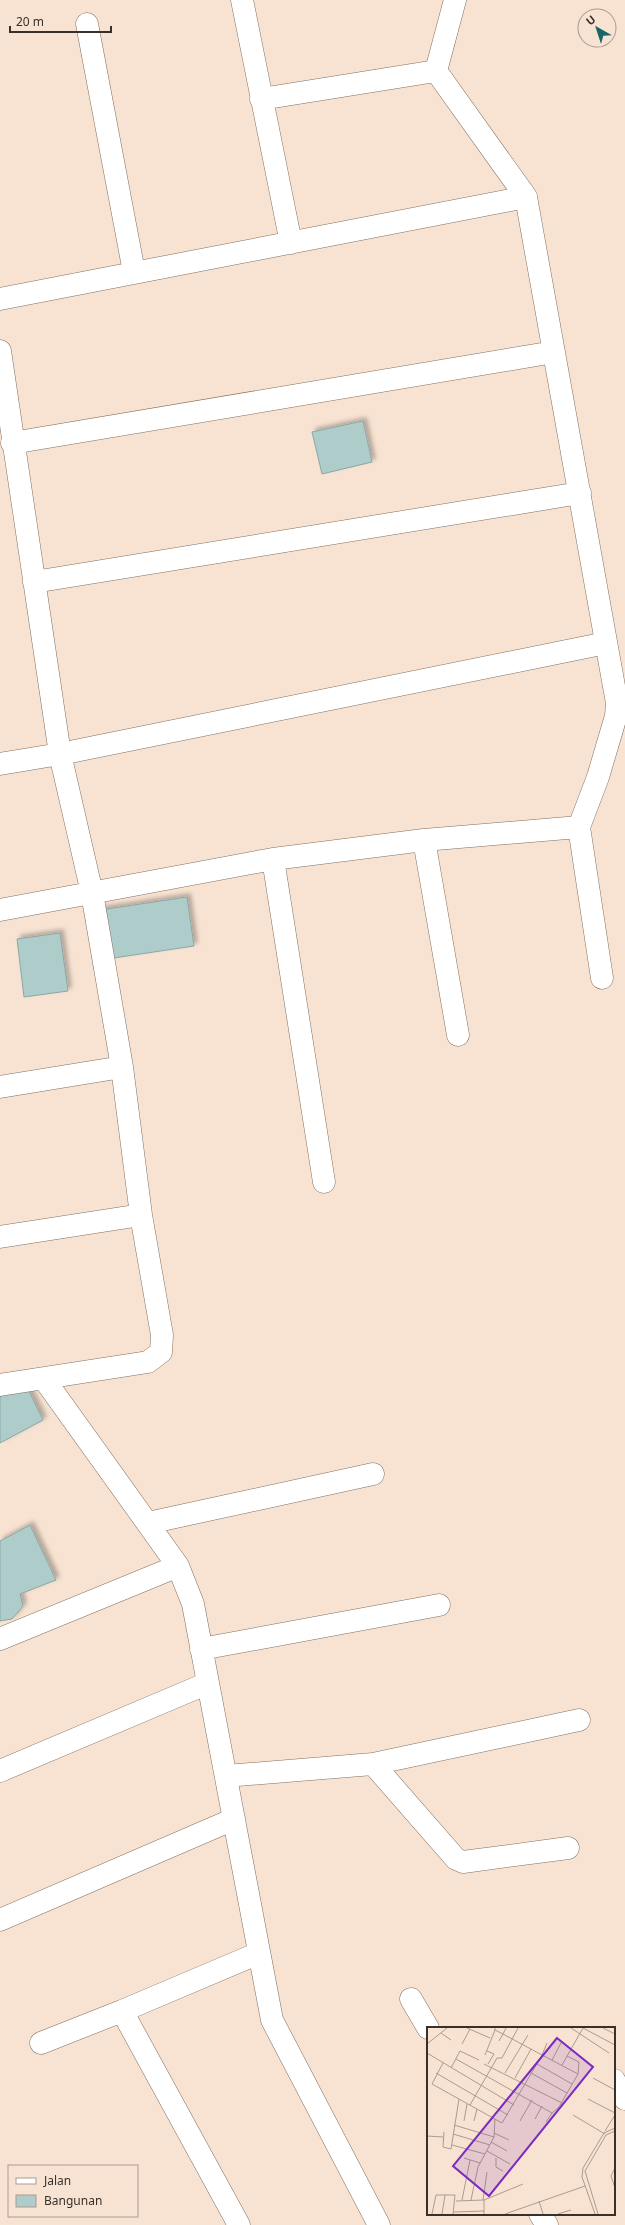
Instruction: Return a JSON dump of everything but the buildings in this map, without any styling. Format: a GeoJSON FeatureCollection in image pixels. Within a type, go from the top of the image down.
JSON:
{"type":"FeatureCollection","features":[{"type":"Feature","properties":{"kind":"street"},"geometry":{"type":"LineString","coordinates":[[242,0],[291,243]]}},
{"type":"Feature","properties":{"kind":"street"},"geometry":{"type":"LineString","coordinates":[[436,71],[455,0]]}},
{"type":"Feature","properties":{"kind":"street"},"geometry":{"type":"LineString","coordinates":[[87,24],[134,272]]}},
{"type":"Feature","properties":{"kind":"street"},"geometry":{"type":"LineString","coordinates":[[261,100],[436,71]]}},
{"type":"Feature","properties":{"kind":"street"},"geometry":{"type":"LineString","coordinates":[[436,71],[526,197],[617,703],[616,716],[598,777],[579,827],[602,978]]}},
{"type":"Feature","properties":{"kind":"street"},"geometry":{"type":"LineString","coordinates":[[0,299],[526,197]]}},
{"type":"Feature","properties":{"kind":"street"},"geometry":{"type":"LineString","coordinates":[[0,351],[12,443],[60,754],[92,893],[122,1067],[142,1216],[162,1335],[161,1352],[148,1362],[0,1385]]}},
{"type":"Feature","properties":{"kind":"street"},"geometry":{"type":"LineString","coordinates":[[12,443],[554,352]]}},
{"type":"Feature","properties":{"kind":"street"},"geometry":{"type":"LineString","coordinates":[[34,582],[580,493]]}},
{"type":"Feature","properties":{"kind":"street"},"geometry":{"type":"LineString","coordinates":[[0,764],[60,754],[606,643]]}},
{"type":"Feature","properties":{"kind":"street"},"geometry":{"type":"LineString","coordinates":[[0,910],[273,859],[424,840],[579,827]]}},
{"type":"Feature","properties":{"kind":"street"},"geometry":{"type":"LineString","coordinates":[[424,840],[458,1035]]}},
{"type":"Feature","properties":{"kind":"street"},"geometry":{"type":"LineString","coordinates":[[273,859],[324,1182]]}},
{"type":"Feature","properties":{"kind":"street"},"geometry":{"type":"LineString","coordinates":[[0,1087],[122,1067]]}},
{"type":"Feature","properties":{"kind":"street"},"geometry":{"type":"LineString","coordinates":[[0,1237],[142,1216]]}},
{"type":"Feature","properties":{"kind":"street"},"geometry":{"type":"LineString","coordinates":[[44,1379],[178,1566],[193,1604],[272,2020],[379,2225]]}},
{"type":"Feature","properties":{"kind":"street"},"geometry":{"type":"LineString","coordinates":[[148,1523],[373,1474]]}},
{"type":"Feature","properties":{"kind":"street"},"geometry":{"type":"LineString","coordinates":[[0,1639],[178,1566]]}},
{"type":"Feature","properties":{"kind":"street"},"geometry":{"type":"LineString","coordinates":[[201,1648],[439,1605]]}},
{"type":"Feature","properties":{"kind":"street"},"geometry":{"type":"LineString","coordinates":[[0,1771],[208,1683]]}},
{"type":"Feature","properties":{"kind":"street"},"geometry":{"type":"LineString","coordinates":[[226,1776],[373,1764],[579,1720]]}},
{"type":"Feature","properties":{"kind":"street"},"geometry":{"type":"LineString","coordinates":[[373,1764],[456,1859],[463,1862],[568,1848]]}},
{"type":"Feature","properties":{"kind":"street"},"geometry":{"type":"LineString","coordinates":[[0,1920],[234,1819]]}},
{"type":"Feature","properties":{"kind":"street"},"geometry":{"type":"LineString","coordinates":[[41,2043],[122,2011],[259,1953]]}},
{"type":"Feature","properties":{"kind":"street"},"geometry":{"type":"LineString","coordinates":[[410,1999],[427,2027]]}},
{"type":"Feature","properties":{"kind":"street"},"geometry":{"type":"LineString","coordinates":[[122,2011],[238,2225]]}},
{"type":"Feature","properties":{"kind":"street"},"geometry":{"type":"LineString","coordinates":[[615,2082],[625,2099]]}},
{"type":"Feature","properties":{"kind":"street"},"geometry":{"type":"LineString","coordinates":[[541,2215],[547,2225]]}}]}
